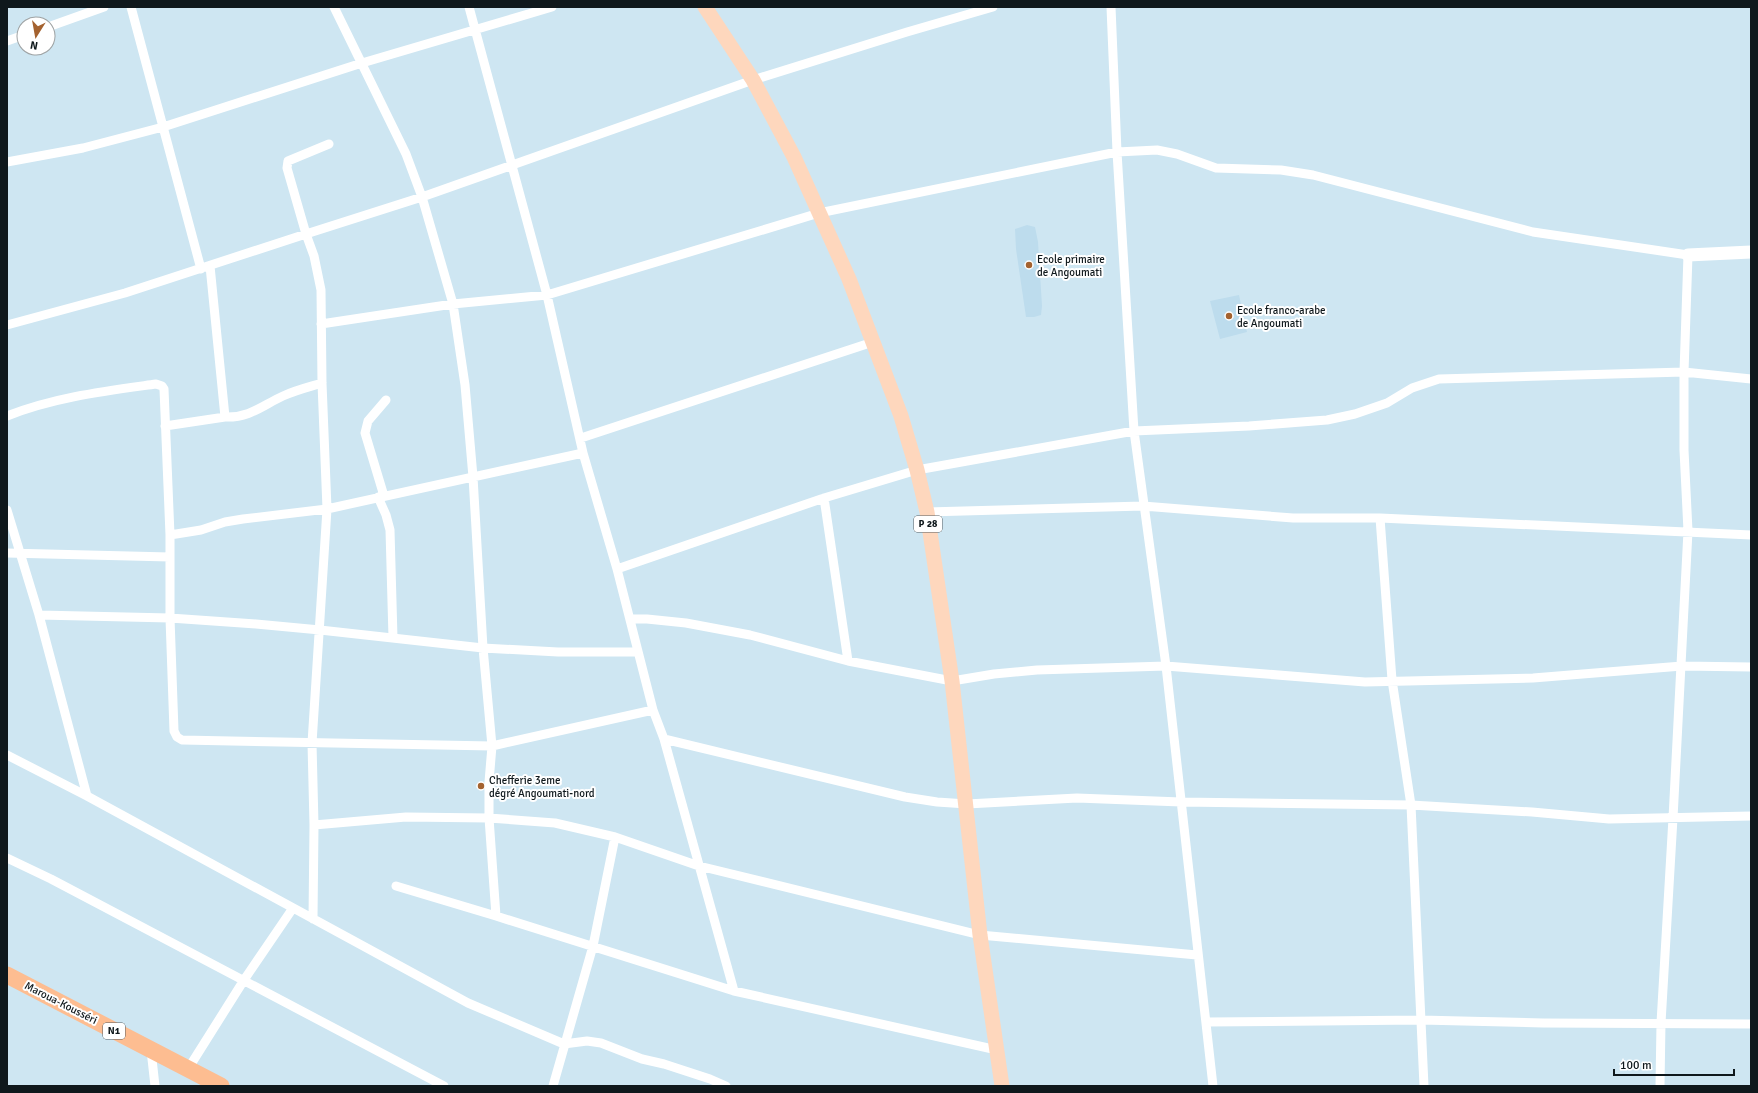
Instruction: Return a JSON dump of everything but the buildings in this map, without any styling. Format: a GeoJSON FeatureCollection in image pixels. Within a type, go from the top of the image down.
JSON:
{"type":"FeatureCollection","features":[{"type":"Feature","properties":{"kind":"highway","name":"Maroua-Kousséri"},"geometry":{"type":"LineString","coordinates":[[7,975],[221,1086]]}},
{"type":"Feature","properties":{"kind":"main road","name":"P 28"},"geometry":{"type":"LineString","coordinates":[[705,7],[752,80],[794,156],[849,279],[901,416],[918,470],[927,512],[952,681],[967,804],[980,935],[1002,1086]]}},
{"type":"Feature","properties":{"kind":"street"},"geometry":{"type":"LineString","coordinates":[[56,24],[104,7]]}},
{"type":"Feature","properties":{"kind":"street"},"geometry":{"type":"LineString","coordinates":[[131,7],[201,269]]}},
{"type":"Feature","properties":{"kind":"street"},"geometry":{"type":"LineString","coordinates":[[334,7],[406,154],[422,197],[453,304],[464,385],[473,477],[483,648],[492,746],[489,782],[489,818],[496,916]]}},
{"type":"Feature","properties":{"kind":"street"},"geometry":{"type":"LineString","coordinates":[[470,7],[547,295],[581,438],[583,453],[617,569],[653,710],[664,739],[734,991]]}},
{"type":"Feature","properties":{"kind":"street"},"geometry":{"type":"LineString","coordinates":[[7,162],[83,148],[163,127],[362,63],[552,7]]}},
{"type":"Feature","properties":{"kind":"street"},"geometry":{"type":"LineString","coordinates":[[7,325],[124,293],[201,269],[422,197],[752,80],[973,10],[993,7]]}},
{"type":"Feature","properties":{"kind":"street"},"geometry":{"type":"LineString","coordinates":[[1111,7],[1117,152],[1134,431],[1143,506],[1166,666],[1213,1086]]}},
{"type":"Feature","properties":{"kind":"street"},"geometry":{"type":"LineString","coordinates":[[313,919],[314,825],[312,743],[327,508],[322,383],[321,290],[318,273],[287,168],[288,161],[329,144]]}},
{"type":"Feature","properties":{"kind":"street"},"geometry":{"type":"LineString","coordinates":[[321,324],[453,304],[547,295],[819,213],[1117,152],[1157,150],[1177,154],[1216,168],[1281,170],[1313,175],[1533,232],[1688,255],[1751,252]]}},
{"type":"Feature","properties":{"kind":"street"},"geometry":{"type":"LineString","coordinates":[[1660,1086],[1661,1023],[1674,818],[1688,531],[1684,450],[1684,372],[1688,255]]}},
{"type":"Feature","properties":{"kind":"street"},"geometry":{"type":"LineString","coordinates":[[210,266],[225,417]]}},
{"type":"Feature","properties":{"kind":"street"},"geometry":{"type":"LineString","coordinates":[[581,438],[873,342]]}},
{"type":"Feature","properties":{"kind":"street"},"geometry":{"type":"LineString","coordinates":[[617,569],[824,498],[918,470],[1134,431],[1250,426],[1327,420],[1355,414],[1387,403],[1412,388],[1439,379],[1684,372],[1751,379]]}},
{"type":"Feature","properties":{"kind":"street"},"geometry":{"type":"LineString","coordinates":[[166,426],[250,413],[283,396],[322,383]]}},
{"type":"Feature","properties":{"kind":"street"},"geometry":{"type":"LineString","coordinates":[[7,416],[31,406],[92,393],[156,384],[162,386],[164,389],[170,535],[170,618],[174,731],[177,737],[182,740],[492,746],[653,710]]}},
{"type":"Feature","properties":{"kind":"street"},"geometry":{"type":"LineString","coordinates":[[386,400],[368,420],[365,433],[390,530],[393,638]]}},
{"type":"Feature","properties":{"kind":"street"},"geometry":{"type":"LineString","coordinates":[[170,535],[201,530],[225,522],[327,508],[583,453]]}},
{"type":"Feature","properties":{"kind":"street"},"geometry":{"type":"LineString","coordinates":[[824,498],[848,661]]}},
{"type":"Feature","properties":{"kind":"street"},"geometry":{"type":"LineString","coordinates":[[927,512],[1143,506],[1293,518],[1380,518],[1751,535]]}},
{"type":"Feature","properties":{"kind":"street"},"geometry":{"type":"LineString","coordinates":[[7,510],[39,615],[87,796]]}},
{"type":"Feature","properties":{"kind":"street"},"geometry":{"type":"LineString","coordinates":[[1380,518],[1392,680],[1411,805],[1424,1086]]}},
{"type":"Feature","properties":{"kind":"street"},"geometry":{"type":"LineString","coordinates":[[7,553],[170,557]]}},
{"type":"Feature","properties":{"kind":"street"},"geometry":{"type":"LineString","coordinates":[[39,615],[170,618],[320,630],[483,648],[558,652],[638,652]]}},
{"type":"Feature","properties":{"kind":"street"},"geometry":{"type":"LineString","coordinates":[[630,619],[686,622],[750,635],[848,661],[952,681],[994,674],[1037,670],[1166,666],[1365,682],[1392,680],[1533,678],[1682,666],[1751,667]]}},
{"type":"Feature","properties":{"kind":"street"},"geometry":{"type":"LineString","coordinates":[[664,739],[905,797],[937,802],[967,804],[1077,798],[1181,802],[1411,805],[1532,812],[1609,819],[1751,816]]}},
{"type":"Feature","properties":{"kind":"street"},"geometry":{"type":"LineString","coordinates":[[7,755],[87,796],[468,1003],[564,1044],[587,1041],[601,1043],[642,1059],[664,1064],[710,1079],[726,1086]]}},
{"type":"Feature","properties":{"kind":"street"},"geometry":{"type":"LineString","coordinates":[[314,825],[406,817],[489,818],[555,823],[615,837],[699,866],[980,935],[1198,955]]}},
{"type":"Feature","properties":{"kind":"street"},"geometry":{"type":"LineString","coordinates":[[552,1086],[593,946],[615,837]]}},
{"type":"Feature","properties":{"kind":"street"},"geometry":{"type":"LineString","coordinates":[[7,858],[51,879],[444,1086]]}},
{"type":"Feature","properties":{"kind":"street"},"geometry":{"type":"LineString","coordinates":[[396,886],[734,991],[997,1050]]}},
{"type":"Feature","properties":{"kind":"street"},"geometry":{"type":"LineString","coordinates":[[188,1069],[244,980],[293,908]]}},
{"type":"Feature","properties":{"kind":"street"},"geometry":{"type":"LineString","coordinates":[[1207,1022],[1421,1020],[1542,1023],[1751,1024]]}},
{"type":"Feature","properties":{"kind":"street"},"geometry":{"type":"LineString","coordinates":[[151,1050],[155,1086]]}},
{"type":"Feature","properties":{"kind":"shaded area","name":"Ecole primaire de Angoumati"},"geometry":{"type":"Polygon","coordinates":[[[1027,225],[1035,227],[1038,242],[1042,306],[1041,315],[1034,317],[1026,317],[1016,249],[1015,229],[1027,225]]]}},
{"type":"Feature","properties":{"kind":"shaded area","name":"Ecole franco-arabe de Angoumati"},"geometry":{"type":"Polygon","coordinates":[[[1239,295],[1247,332],[1220,339],[1210,301],[1239,295]]]}},
{"type":"Feature","properties":{"kind":"place","name":"Ecole primaire de Angoumati"},"geometry":{"type":"Point","coordinates":[1029,265]}},
{"type":"Feature","properties":{"kind":"place","name":"Ecole franco-arabe de Angoumati"},"geometry":{"type":"Point","coordinates":[1229,316]}},
{"type":"Feature","properties":{"kind":"place","name":"Chefferie 3eme dégré Angoumati-nord"},"geometry":{"type":"Point","coordinates":[481,786]}}]}
